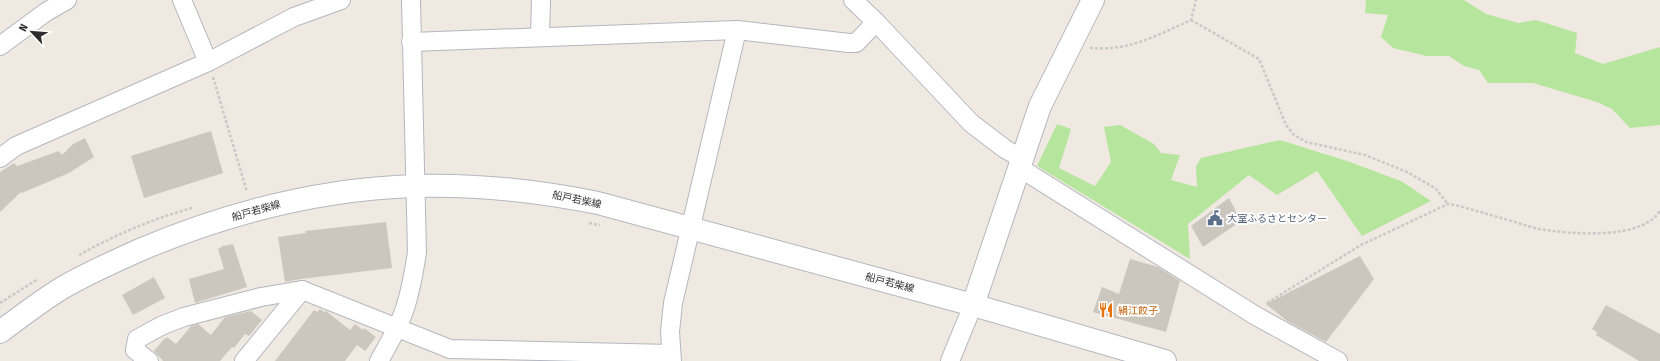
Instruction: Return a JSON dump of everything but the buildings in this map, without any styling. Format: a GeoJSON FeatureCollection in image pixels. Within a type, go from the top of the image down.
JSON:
{"type":"FeatureCollection","features":[{"type":"Feature","properties":{"kind":"street"},"geometry":{"type":"LineString","coordinates":[[0,46],[46,12],[67,0]]}},
{"type":"Feature","properties":{"kind":"street"},"geometry":{"type":"LineString","coordinates":[[182,0],[208,62]]}},
{"type":"Feature","properties":{"kind":"street"},"geometry":{"type":"LineString","coordinates":[[0,158],[16,146],[208,62],[294,17],[341,0]]}},
{"type":"Feature","properties":{"kind":"street"},"geometry":{"type":"LineString","coordinates":[[379,361],[397,329],[411,287],[417,252],[411,0]]}},
{"type":"Feature","properties":{"kind":"street"},"geometry":{"type":"LineString","coordinates":[[540,0],[540,36]]}},
{"type":"Feature","properties":{"kind":"street"},"geometry":{"type":"LineString","coordinates":[[853,0],[876,22],[972,123],[1005,149],[1019,163],[1256,316],[1338,361]]}},
{"type":"Feature","properties":{"kind":"street"},"geometry":{"type":"LineString","coordinates":[[950,361],[973,305],[1019,163],[1040,106],[1093,0]]}},
{"type":"Feature","properties":{"kind":"street"},"geometry":{"type":"LineString","coordinates":[[411,42],[540,36],[737,30],[856,43],[876,22]]}},
{"type":"Feature","properties":{"kind":"street"},"geometry":{"type":"LineString","coordinates":[[148,361],[135,350],[137,339],[163,325],[191,315],[261,297],[302,290],[450,349],[495,355],[558,353],[671,358],[673,302],[737,30]]}},
{"type":"Feature","properties":{"kind":"street","name":"船戸若柴線"},"geometry":{"type":"LineString","coordinates":[[0,332],[63,288],[108,264],[182,233],[242,213],[288,201],[334,192],[416,186],[472,187],[549,194],[598,203],[973,305],[1165,361]]}},
{"type":"Feature","properties":{"kind":"street"},"geometry":{"type":"LineString","coordinates":[[244,361],[302,290]]}},
{"type":"Feature","properties":{"kind":"path"},"geometry":{"type":"LineString","coordinates":[[1191,20],[1196,0]]}},
{"type":"Feature","properties":{"kind":"path"},"geometry":{"type":"LineString","coordinates":[[1069,48],[1112,48],[1129,45],[1156,36],[1191,20]]}},
{"type":"Feature","properties":{"kind":"path"},"geometry":{"type":"LineString","coordinates":[[1191,20],[1259,59],[1286,125],[1294,135],[1306,142],[1365,155],[1407,172],[1435,188],[1448,204]]}},
{"type":"Feature","properties":{"kind":"path"},"geometry":{"type":"LineString","coordinates":[[208,62],[247,192]]}},
{"type":"Feature","properties":{"kind":"path"},"geometry":{"type":"LineString","coordinates":[[240,194],[254,191]]}},
{"type":"Feature","properties":{"kind":"path"},"geometry":{"type":"LineString","coordinates":[[1256,316],[1266,304],[1361,245],[1448,204],[1538,229],[1604,234],[1623,232],[1646,224],[1657,217],[1660,210]]}},
{"type":"Feature","properties":{"kind":"path"},"geometry":{"type":"LineString","coordinates":[[72,259],[112,237],[173,213],[194,207]]}},
{"type":"Feature","properties":{"kind":"path"},"geometry":{"type":"LineString","coordinates":[[0,303],[39,278]]}},
{"type":"Feature","properties":{"kind":"green space"},"geometry":{"type":"Polygon","coordinates":[[[1366,0],[1464,0],[1486,14],[1518,23],[1536,20],[1577,33],[1575,53],[1603,64],[1660,47],[1660,125],[1630,128],[1612,109],[1597,102],[1533,83],[1488,83],[1479,70],[1464,66],[1449,56],[1427,56],[1393,48],[1381,37],[1388,15],[1365,13],[1366,0]]]}},
{"type":"Feature","properties":{"kind":"green space"},"geometry":{"type":"Polygon","coordinates":[[[1057,124],[1071,129],[1059,168],[1095,186],[1111,162],[1104,127],[1120,125],[1154,144],[1161,153],[1180,155],[1171,180],[1197,187],[1196,167],[1201,158],[1280,140],[1347,161],[1401,181],[1431,201],[1362,236],[1317,171],[1277,195],[1249,175],[1188,224],[1190,259],[1037,166],[1057,124]]]}},
{"type":"Feature","properties":{"kind":"place","name":"大室ふるさとセンター"},"geometry":{"type":"Point","coordinates":[1215,218]}},
{"type":"Feature","properties":{"kind":"place","name":"絹江餃子"},"geometry":{"type":"Point","coordinates":[1106,310]}}]}
